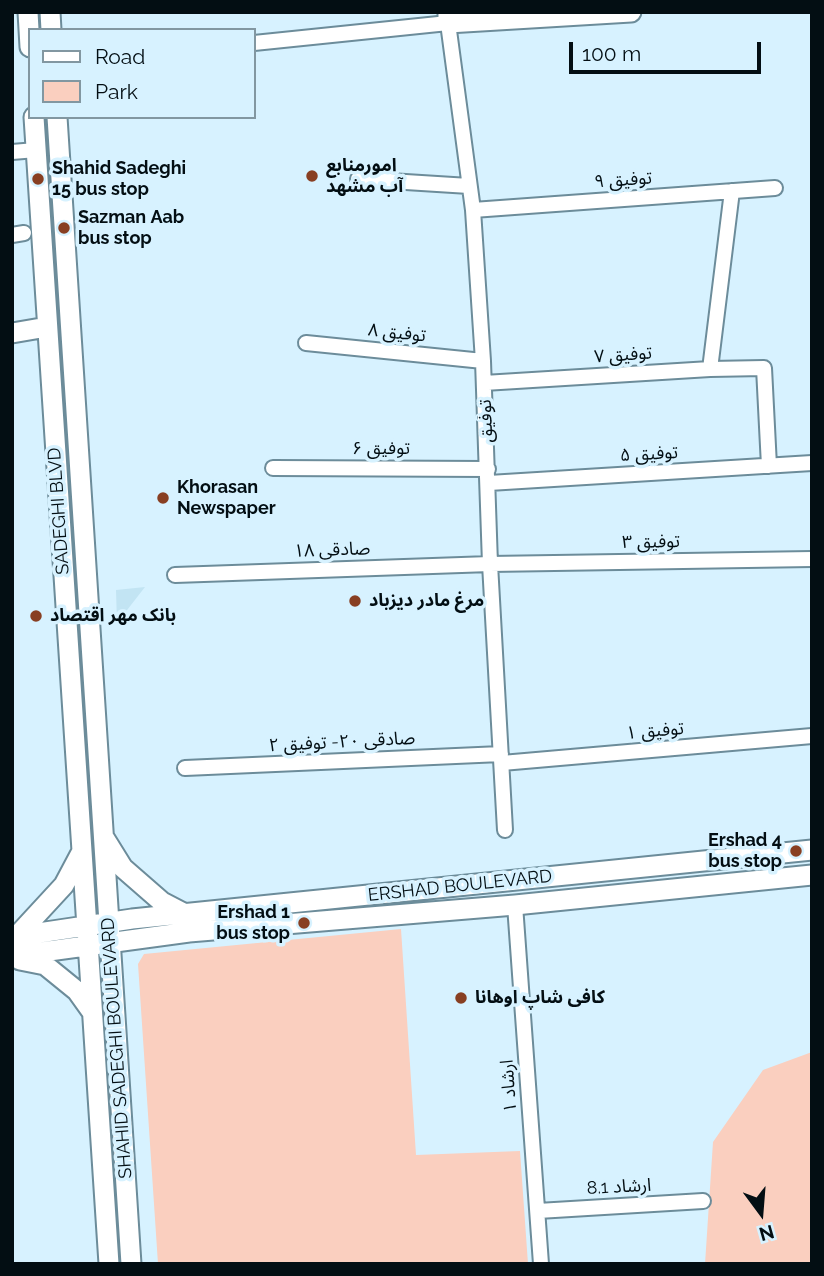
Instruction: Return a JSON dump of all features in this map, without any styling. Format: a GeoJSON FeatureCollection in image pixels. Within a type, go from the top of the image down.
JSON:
{"type":"FeatureCollection","features":[{"type":"Feature","properties":{"kind":"main road"},"geometry":{"type":"LineString","coordinates":[[448,18],[631,12]]}},
{"type":"Feature","properties":{"kind":"main road","name":"SADEGHI BLVD"},"geometry":{"type":"LineString","coordinates":[[34,119],[88,946]]}},
{"type":"Feature","properties":{"kind":"main road","name":"SADEGHI BLVD"},"geometry":{"type":"LineString","coordinates":[[57,119],[102,832]]}},
{"type":"Feature","properties":{"kind":"main road"},"geometry":{"type":"LineString","coordinates":[[12,333],[47,327]]}},
{"type":"Feature","properties":{"kind":"main road"},"geometry":{"type":"LineString","coordinates":[[102,832],[110,850],[123,868],[162,902],[187,915]]}},
{"type":"Feature","properties":{"kind":"main road","name":"SHAHID SADEGHI BOULEVARD"},"geometry":{"type":"LineString","coordinates":[[102,832],[131,1264]]}},
{"type":"Feature","properties":{"kind":"main road","name":"ERSHAD BOULEVARD"},"geometry":{"type":"LineString","coordinates":[[14,937],[109,923],[812,850]]}},
{"type":"Feature","properties":{"kind":"main road"},"geometry":{"type":"LineString","coordinates":[[14,937],[64,885],[81,852]]}},
{"type":"Feature","properties":{"kind":"main road","name":"ERSHAD BOULEVARD"},"geometry":{"type":"LineString","coordinates":[[12,958],[189,932],[515,905],[812,874]]}},
{"type":"Feature","properties":{"kind":"main road","name":"SHAHID SADEGHI BOULEVARD"},"geometry":{"type":"LineString","coordinates":[[88,946],[109,1264]]}},
{"type":"Feature","properties":{"kind":"main road"},"geometry":{"type":"LineString","coordinates":[[12,958],[45,965],[78,991],[93,1013]]}},
{"type":"Feature","properties":{"kind":"street"},"geometry":{"type":"LineString","coordinates":[[256,43],[448,18]]}},
{"type":"Feature","properties":{"kind":"street","name":"توفیق"},"geometry":{"type":"LineString","coordinates":[[448,18],[473,210],[483,361],[490,564],[505,830]]}},
{"type":"Feature","properties":{"kind":"street"},"geometry":{"type":"LineString","coordinates":[[12,152],[36,150]]}},
{"type":"Feature","properties":{"kind":"street"},"geometry":{"type":"LineString","coordinates":[[358,179],[468,186]]}},
{"type":"Feature","properties":{"kind":"street","name":"توفیق ۹"},"geometry":{"type":"LineString","coordinates":[[473,210],[775,188]]}},
{"type":"Feature","properties":{"kind":"street"},"geometry":{"type":"LineString","coordinates":[[710,369],[732,191]]}},
{"type":"Feature","properties":{"kind":"street","name":"توفیق ۸"},"geometry":{"type":"LineString","coordinates":[[306,343],[483,361]]}},
{"type":"Feature","properties":{"kind":"street","name":"توفیق ۷"},"geometry":{"type":"LineString","coordinates":[[484,383],[710,369],[764,369],[769,466]]}},
{"type":"Feature","properties":{"kind":"street","name":"توفیق ۵"},"geometry":{"type":"LineString","coordinates":[[488,476],[812,463]]}},
{"type":"Feature","properties":{"kind":"street","name":"توفیق ۶"},"geometry":{"type":"LineString","coordinates":[[273,468],[488,476]]}},
{"type":"Feature","properties":{"kind":"street","name":"توفیق ۳"},"geometry":{"type":"LineString","coordinates":[[490,564],[812,559]]}},
{"type":"Feature","properties":{"kind":"street","name":"صادقی ۱۸"},"geometry":{"type":"LineString","coordinates":[[174,575],[490,564]]}},
{"type":"Feature","properties":{"kind":"street","name":"توفیق ۱"},"geometry":{"type":"LineString","coordinates":[[502,758],[812,737]]}},
{"type":"Feature","properties":{"kind":"street","name":"صادقی ۲۰- توفیق ۲"},"geometry":{"type":"LineString","coordinates":[[185,768],[502,758]]}},
{"type":"Feature","properties":{"kind":"street","name":"ارشاد ۱"},"geometry":{"type":"LineString","coordinates":[[515,905],[541,1264]]}},
{"type":"Feature","properties":{"kind":"street","name":"ارشاد 8.1"},"geometry":{"type":"LineString","coordinates":[[538,1210],[703,1201]]}},
{"type":"Feature","properties":{"kind":"shaded area"},"geometry":{"type":"Polygon","coordinates":[[[145,587],[117,623],[116,590],[145,587]]]}},
{"type":"Feature","properties":{"kind":"green space"},"geometry":{"type":"Polygon","coordinates":[[[401,929],[416,1155],[520,1151],[528,1264],[158,1264],[138,964],[144,954],[401,929]]]}},
{"type":"Feature","properties":{"kind":"green space"},"geometry":{"type":"Polygon","coordinates":[[[812,1052],[812,1264],[705,1264],[713,1142],[763,1070],[812,1052]]]}},
{"type":"Feature","properties":{"kind":"place","name":"امورمنابع آب مشهد"},"geometry":{"type":"Point","coordinates":[312,176]}},
{"type":"Feature","properties":{"kind":"place","name":"Shahid Sadeghi 15 bus stop"},"geometry":{"type":"Point","coordinates":[38,179]}},
{"type":"Feature","properties":{"kind":"place","name":"Sazman Aab bus stop"},"geometry":{"type":"Point","coordinates":[64,228]}},
{"type":"Feature","properties":{"kind":"place","name":"Khorasan Newspaper"},"geometry":{"type":"Point","coordinates":[163,498]}},
{"type":"Feature","properties":{"kind":"place","name":"مرغ مادر دیزباد"},"geometry":{"type":"Point","coordinates":[355,601]}},
{"type":"Feature","properties":{"kind":"place","name":"بانک مهر اقتصاد"},"geometry":{"type":"Point","coordinates":[36,616]}},
{"type":"Feature","properties":{"kind":"place","name":"Ershad 4 bus stop"},"geometry":{"type":"Point","coordinates":[796,851]}},
{"type":"Feature","properties":{"kind":"place","name":"Ershad 1 bus stop"},"geometry":{"type":"Point","coordinates":[304,923]}},
{"type":"Feature","properties":{"kind":"place","name":"کافی شاپ اوهانا"},"geometry":{"type":"Point","coordinates":[461,998]}}]}
